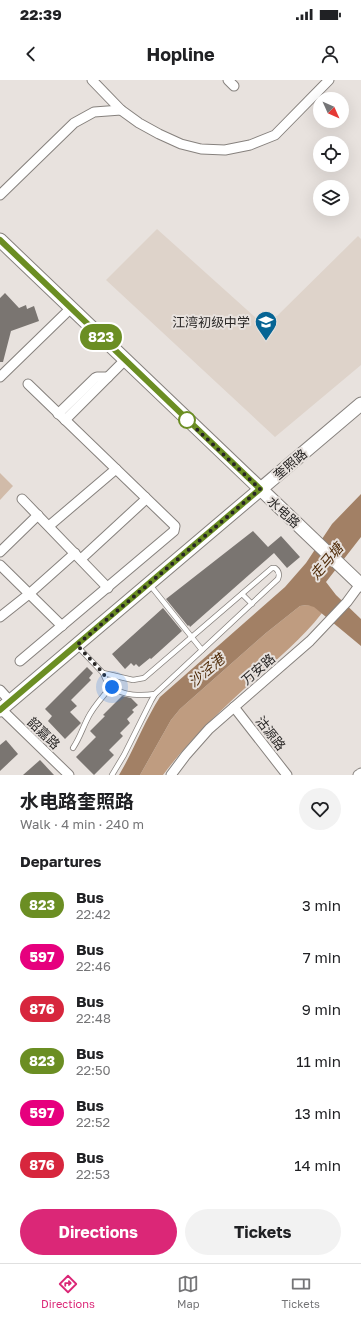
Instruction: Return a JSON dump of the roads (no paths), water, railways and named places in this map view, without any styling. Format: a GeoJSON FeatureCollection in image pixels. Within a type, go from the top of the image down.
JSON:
{"type":"FeatureCollection","features":[{"type":"Feature","properties":{"kind":"main road","name":"水电路"},"geometry":{"type":"LineString","coordinates":[[0,240],[124,360],[361,584]]}},
{"type":"Feature","properties":{"kind":"main road","name":"奎照路"},"geometry":{"type":"LineString","coordinates":[[4,707],[361,404]]}},
{"type":"Feature","properties":{"kind":"street"},"geometry":{"type":"LineString","coordinates":[[95,81],[121,110],[139,123],[181,144],[201,149],[225,150],[250,145],[275,135],[329,80]]}},
{"type":"Feature","properties":{"kind":"street"},"geometry":{"type":"LineString","coordinates":[[0,195],[74,122],[94,112],[121,110]]}},
{"type":"Feature","properties":{"kind":"street"},"geometry":{"type":"LineString","coordinates":[[0,377],[71,308]]}},
{"type":"Feature","properties":{"kind":"street"},"geometry":{"type":"LineString","coordinates":[[62,417],[97,376],[108,377],[124,360]]}},
{"type":"Feature","properties":{"kind":"street"},"geometry":{"type":"LineString","coordinates":[[20,662],[174,531],[175,526],[28,384]]}},
{"type":"Feature","properties":{"kind":"street"},"geometry":{"type":"LineString","coordinates":[[49,526],[116,469]]}},
{"type":"Feature","properties":{"kind":"street"},"geometry":{"type":"LineString","coordinates":[[0,617],[78,556],[145,500],[146,497]]}},
{"type":"Feature","properties":{"kind":"street"},"geometry":{"type":"LineString","coordinates":[[22,499],[108,588]]}},
{"type":"Feature","properties":{"kind":"street"},"geometry":{"type":"LineString","coordinates":[[0,552],[38,515]]}},
{"type":"Feature","properties":{"kind":"street"},"geometry":{"type":"LineString","coordinates":[[0,565],[62,626]]}},
{"type":"Feature","properties":{"kind":"street","name":"万安路"},"geometry":{"type":"LineString","coordinates":[[171,775],[209,729],[310,641],[347,602],[361,584]]}},
{"type":"Feature","properties":{"kind":"street","name":"韶嘉路"},"geometry":{"type":"LineString","coordinates":[[0,690],[4,707],[67,774]]}},
{"type":"Feature","properties":{"kind":"street","name":"沽源路"},"geometry":{"type":"LineString","coordinates":[[234,707],[286,775]]}},
{"type":"Feature","properties":{"kind":"lane"},"geometry":{"type":"LineString","coordinates":[[103,673],[133,680],[144,678],[191,636],[272,568],[275,568],[278,571],[278,579],[155,694],[124,755],[112,775]]}},
{"type":"Feature","properties":{"kind":"lane"},"geometry":{"type":"LineString","coordinates":[[149,584],[202,650]]}},
{"type":"Feature","properties":{"kind":"lane"},"geometry":{"type":"LineString","coordinates":[[242,594],[252,604]]}},
{"type":"Feature","properties":{"kind":"lane"},"geometry":{"type":"LineString","coordinates":[[77,645],[103,673],[112,687],[120,692],[142,696],[155,694]]}},
{"type":"Feature","properties":{"kind":"lane"},"geometry":{"type":"LineString","coordinates":[[73,748],[98,701],[112,687]]}},
{"type":"Feature","properties":{"kind":"water"},"geometry":{"type":"Polygon","coordinates":[[[361,494],[361,537],[326,582],[336,595],[361,619],[361,646],[314,607],[307,605],[300,606],[266,633],[180,709],[171,720],[140,775],[119,775],[160,697],[285,587],[306,563],[332,524],[361,494]]]}},
{"type":"Feature","properties":{"kind":"place","name":"江湾初级中学"},"geometry":{"type":"Point","coordinates":[266,342]}},
{"type":"Feature","properties":{"kind":"water label","name":"走马塘"},"geometry":{"type":"Point","coordinates":[326,561]}},
{"type":"Feature","properties":{"kind":"water label","name":"沙泾港"},"geometry":{"type":"Point","coordinates":[206,670]}}]}
